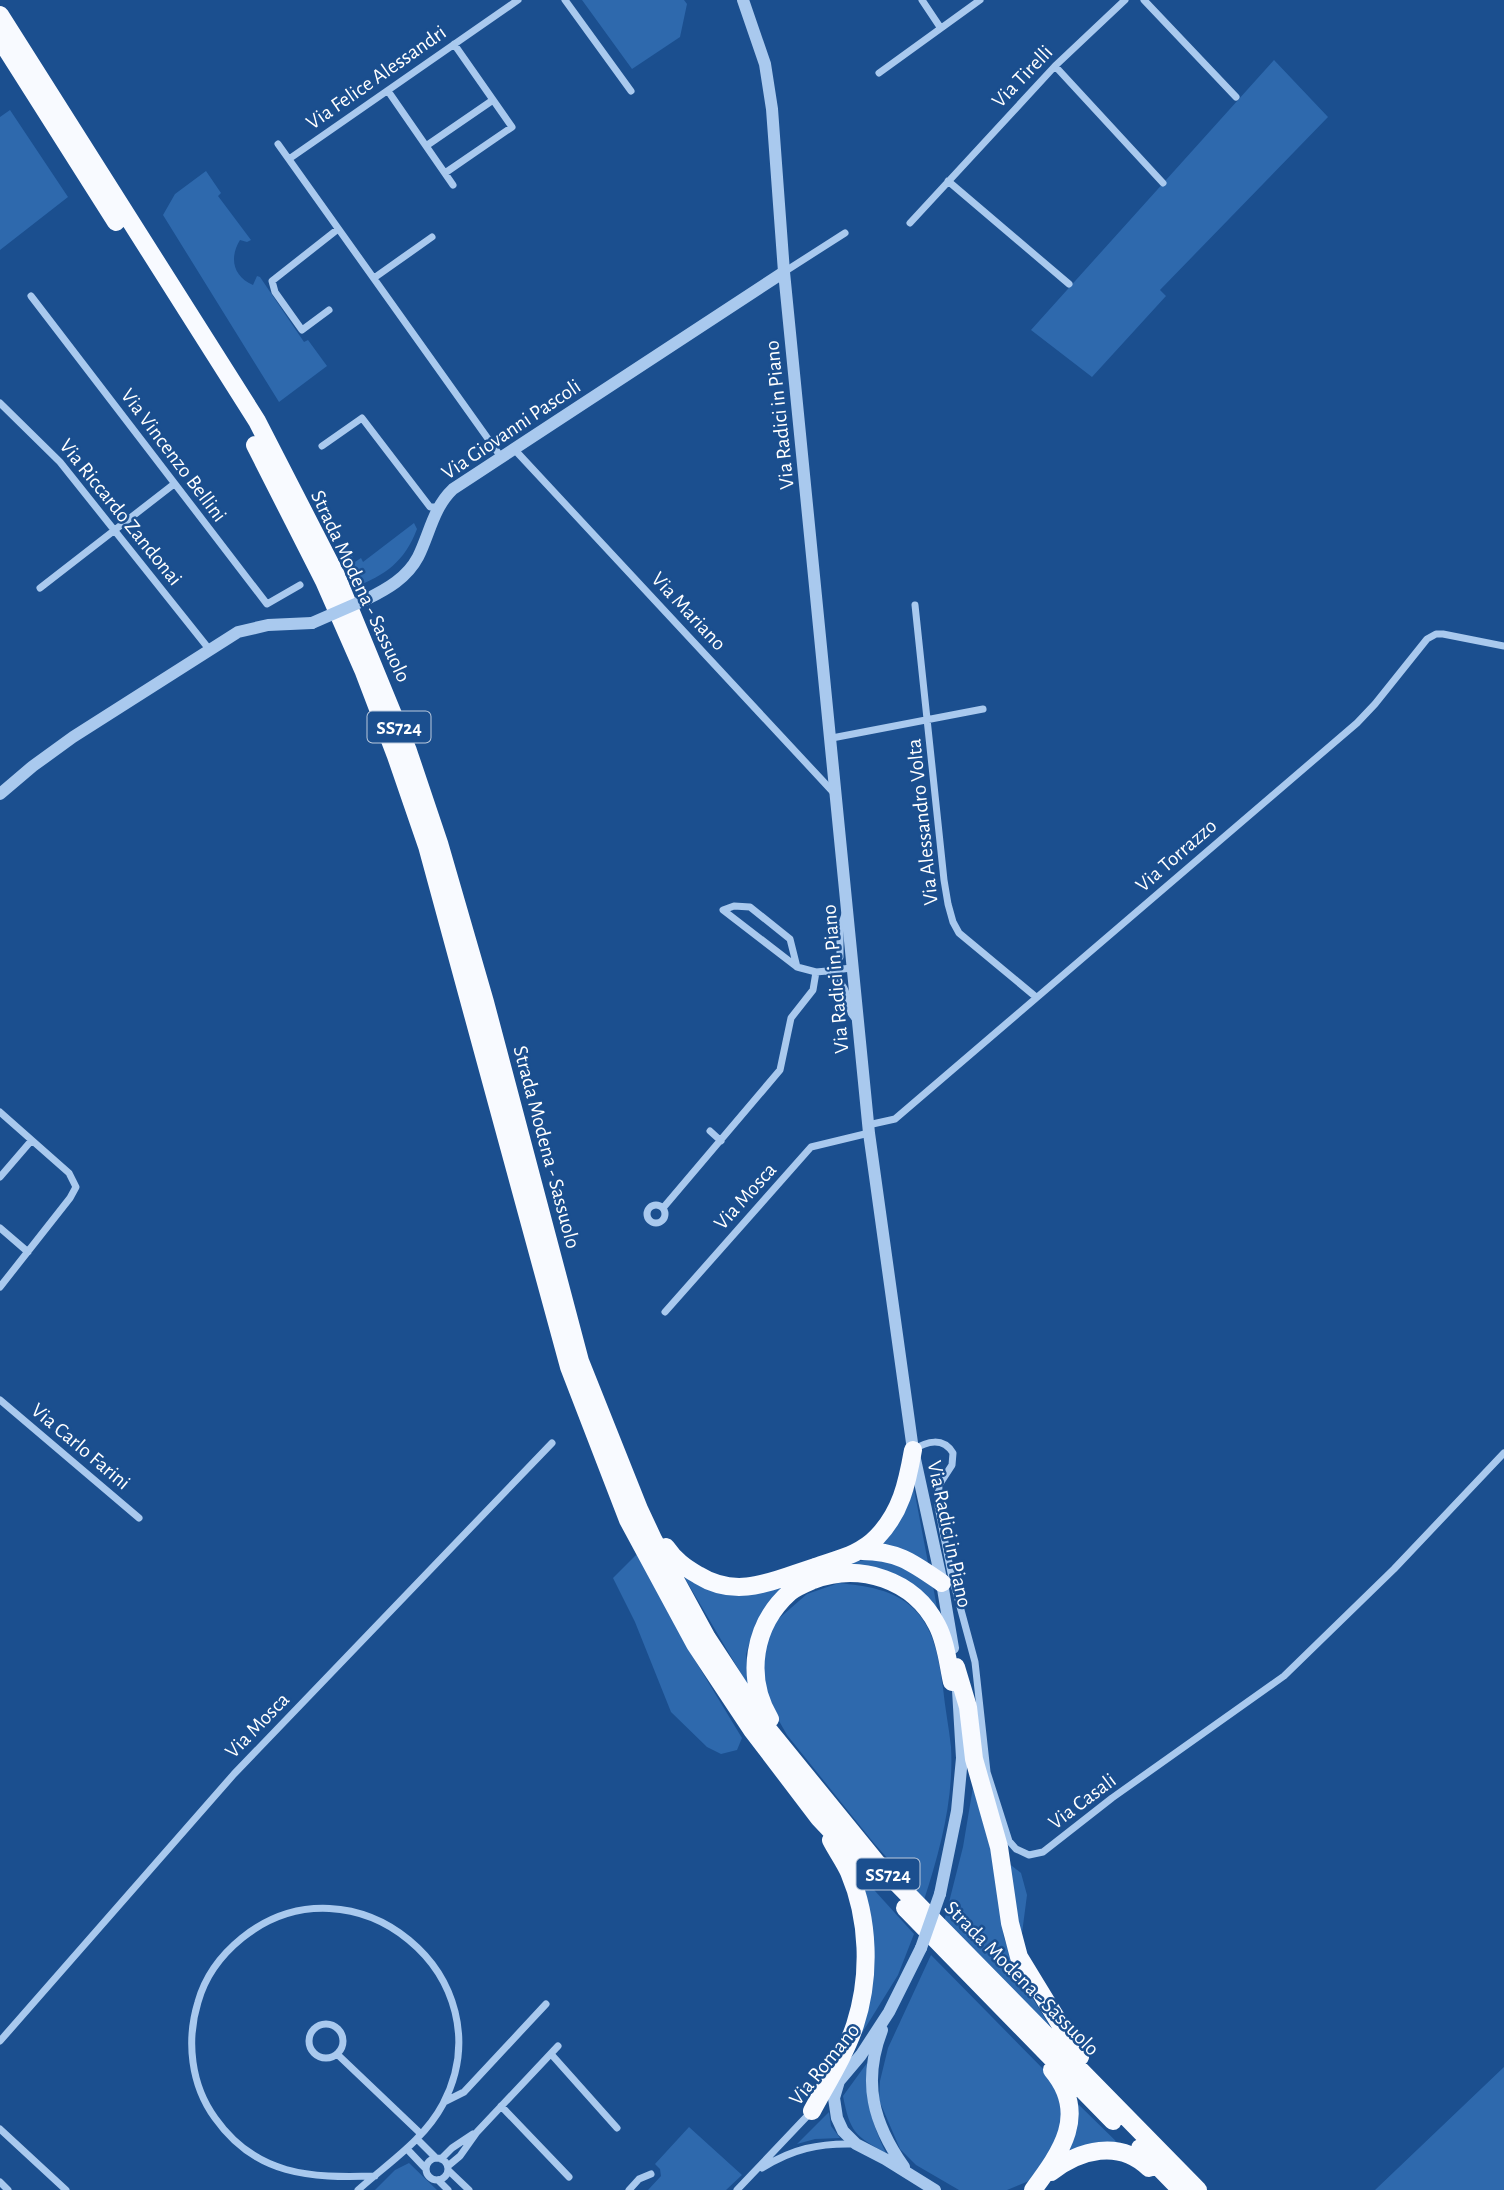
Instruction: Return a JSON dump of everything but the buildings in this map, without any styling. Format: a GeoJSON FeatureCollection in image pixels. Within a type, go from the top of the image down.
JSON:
{"type":"FeatureCollection","features":[{"type":"Feature","properties":{"kind":"highway","name":"Strada Modena - Sassuolo"},"geometry":{"type":"LineString","coordinates":[[0,15],[257,421],[335,573],[366,645],[408,751],[439,843],[485,1002],[580,1361],[633,1514],[707,1638],[762,1722],[876,1862],[1198,2190]]}},
{"type":"Feature","properties":{"kind":"highway","name":"Strada Modena - Sassuolo"},"geometry":{"type":"LineString","coordinates":[[0,39],[246,426],[324,581],[396,756],[427,846],[569,1367],[633,1514],[695,1644],[752,1730],[819,1818],[986,1993],[1181,2190]]}},
{"type":"Feature","properties":{"kind":"highway"},"geometry":{"type":"LineString","coordinates":[[862,1551],[877,1538],[895,1515],[906,1489],[912,1450]]}},
{"type":"Feature","properties":{"kind":"highway"},"geometry":{"type":"LineString","coordinates":[[633,1514],[653,1524],[667,1549],[681,1565],[708,1582],[731,1588],[755,1587],[862,1551],[880,1551],[905,1557],[942,1583]]}},
{"type":"Feature","properties":{"kind":"highway"},"geometry":{"type":"LineString","coordinates":[[786,1754],[761,1701],[755,1677],[756,1649],[764,1626],[791,1591],[823,1576],[843,1572],[869,1574],[898,1584],[924,1604],[938,1626],[958,1708]]}},
{"type":"Feature","properties":{"kind":"highway"},"geometry":{"type":"LineString","coordinates":[[957,1667],[968,1707],[974,1759],[999,1847],[1010,1923],[1019,1957],[1072,2046],[1124,2115]]}},
{"type":"Feature","properties":{"kind":"highway"},"geometry":{"type":"LineString","coordinates":[[812,2111],[845,2049],[855,2023],[865,1961],[865,1928],[859,1898],[848,1870],[819,1818]]}},
{"type":"Feature","properties":{"kind":"highway"},"geometry":{"type":"LineString","coordinates":[[986,1993],[1062,2083],[1069,2104],[1069,2123],[1057,2159],[1032,2187]]}},
{"type":"Feature","properties":{"kind":"highway"},"geometry":{"type":"LineString","coordinates":[[1032,2187],[1069,2159],[1083,2152],[1115,2151],[1145,2164],[1171,2190]]}},
{"type":"Feature","properties":{"kind":"street","name":"Via Felice Alessandri"},"geometry":{"type":"LineString","coordinates":[[289,159],[518,0]]}},
{"type":"Feature","properties":{"kind":"street"},"geometry":{"type":"LineString","coordinates":[[565,0],[631,91]]}},
{"type":"Feature","properties":{"kind":"street","name":"Via Radici in Piano"},"geometry":{"type":"LineString","coordinates":[[743,0],[765,64],[772,109],[784,272],[869,1129],[912,1450],[942,1583],[957,1667],[962,1758],[957,1811],[940,1894],[921,1948]]}},
{"type":"Feature","properties":{"kind":"street"},"geometry":{"type":"LineString","coordinates":[[922,0],[940,27]]}},
{"type":"Feature","properties":{"kind":"street"},"geometry":{"type":"LineString","coordinates":[[879,72],[980,0]]}},
{"type":"Feature","properties":{"kind":"street","name":"Via Tirelli"},"geometry":{"type":"LineString","coordinates":[[910,223],[1055,66],[1125,0]]}},
{"type":"Feature","properties":{"kind":"street"},"geometry":{"type":"LineString","coordinates":[[1144,0],[1236,97]]}},
{"type":"Feature","properties":{"kind":"street"},"geometry":{"type":"LineString","coordinates":[[445,173],[512,127],[454,44]]}},
{"type":"Feature","properties":{"kind":"street"},"geometry":{"type":"LineString","coordinates":[[1055,66],[1163,183]]}},
{"type":"Feature","properties":{"kind":"street"},"geometry":{"type":"LineString","coordinates":[[388,91],[453,185]]}},
{"type":"Feature","properties":{"kind":"street"},"geometry":{"type":"LineString","coordinates":[[426,146],[493,100]]}},
{"type":"Feature","properties":{"kind":"street"},"geometry":{"type":"LineString","coordinates":[[278,144],[501,457]]}},
{"type":"Feature","properties":{"kind":"street"},"geometry":{"type":"LineString","coordinates":[[948,181],[1069,284]]}},
{"type":"Feature","properties":{"kind":"street"},"geometry":{"type":"LineString","coordinates":[[329,310],[302,330],[275,292],[272,281],[338,229]]}},
{"type":"Feature","properties":{"kind":"street"},"geometry":{"type":"LineString","coordinates":[[784,272],[845,233]]}},
{"type":"Feature","properties":{"kind":"street"},"geometry":{"type":"LineString","coordinates":[[374,278],[432,237]]}},
{"type":"Feature","properties":{"kind":"street","name":"Via Giovanni Pascoli"},"geometry":{"type":"LineString","coordinates":[[0,794],[73,737],[238,632],[253,627],[312,623],[393,584],[413,565],[438,507],[453,489],[784,272]]}},
{"type":"Feature","properties":{"kind":"street","name":"Via Vincenzo Bellini"},"geometry":{"type":"LineString","coordinates":[[31,296],[267,604],[300,585]]}},
{"type":"Feature","properties":{"kind":"street","name":"Via Riccardo Zandonai"},"geometry":{"type":"LineString","coordinates":[[0,403],[60,462],[209,649]]}},
{"type":"Feature","properties":{"kind":"street"},"geometry":{"type":"LineString","coordinates":[[322,446],[362,418],[430,507],[438,507]]}},
{"type":"Feature","properties":{"kind":"street","name":"Via Mariano"},"geometry":{"type":"LineString","coordinates":[[514,449],[837,797]]}},
{"type":"Feature","properties":{"kind":"street"},"geometry":{"type":"LineString","coordinates":[[40,589],[174,484]]}},
{"type":"Feature","properties":{"kind":"street","name":"Via Alessandro Volta"},"geometry":{"type":"LineString","coordinates":[[915,605],[944,880],[953,922],[965,939],[1037,997]]}},
{"type":"Feature","properties":{"kind":"street","name":"Via Torrazzo"},"geometry":{"type":"LineString","coordinates":[[869,1129],[895,1119],[1364,717],[1431,636],[1443,634],[1504,646]]}},
{"type":"Feature","properties":{"kind":"street"},"geometry":{"type":"LineString","coordinates":[[832,738],[983,709]]}},
{"type":"Feature","properties":{"kind":"street"},"geometry":{"type":"LineString","coordinates":[[797,967],[790,939],[750,907],[734,906],[723,910],[797,967],[816,972],[851,968]]}},
{"type":"Feature","properties":{"kind":"street"},"geometry":{"type":"LineString","coordinates":[[827,971],[840,957],[841,920],[848,907]]}},
{"type":"Feature","properties":{"kind":"street"},"geometry":{"type":"LineString","coordinates":[[827,971],[843,985],[848,1009],[857,1021]]}},
{"type":"Feature","properties":{"kind":"street"},"geometry":{"type":"LineString","coordinates":[[663,1208],[780,1070],[791,1018],[813,990],[816,972]]}},
{"type":"Feature","properties":{"kind":"street"},"geometry":{"type":"LineString","coordinates":[[0,1112],[69,1173],[76,1187],[70,1199],[0,1287]]}},
{"type":"Feature","properties":{"kind":"street","name":"Via Mosca"},"geometry":{"type":"LineString","coordinates":[[665,1312],[811,1147],[869,1129]]}},
{"type":"Feature","properties":{"kind":"street"},"geometry":{"type":"LineString","coordinates":[[710,1132],[722,1140]]}},
{"type":"Feature","properties":{"kind":"street"},"geometry":{"type":"LineString","coordinates":[[0,1177],[31,1141]]}},
{"type":"Feature","properties":{"kind":"street"},"geometry":{"type":"LineString","coordinates":[[0,1228],[28,1252]]}},
{"type":"Feature","properties":{"kind":"street","name":"Via Carlo Farini"},"geometry":{"type":"LineString","coordinates":[[0,1400],[139,1518]]}},
{"type":"Feature","properties":{"kind":"street","name":"Via Casali"},"geometry":{"type":"LineString","coordinates":[[912,1450],[925,1442],[936,1442],[946,1444],[953,1452],[952,1465],[939,1485],[938,1506],[951,1573],[975,1662],[986,1772],[1009,1841],[1023,1853],[1033,1855],[1043,1853],[1112,1798],[1284,1676],[1394,1569],[1504,1453]]}},
{"type":"Feature","properties":{"kind":"street","name":"Via Mosca"},"geometry":{"type":"LineString","coordinates":[[0,2041],[234,1774],[552,1443]]}},
{"type":"Feature","properties":{"kind":"street"},"geometry":{"type":"LineString","coordinates":[[358,2190],[375,2176],[407,2149],[419,2137],[444,2103],[454,2076],[458,2047],[456,2018],[443,1981],[434,1965],[415,1943],[391,1926],[365,1914],[327,1909],[307,1909],[279,1916],[253,1929],[230,1947],[201,1991],[193,2016],[191,2042],[193,2068],[201,2094],[213,2117],[230,2137],[252,2155],[278,2168],[328,2178],[375,2176]]}},
{"type":"Feature","properties":{"kind":"street","name":"Via Romano"},"geometry":{"type":"LineString","coordinates":[[737,2190],[861,2055],[889,2012],[921,1948]]}},
{"type":"Feature","properties":{"kind":"street"},"geometry":{"type":"LineString","coordinates":[[444,2103],[464,2092],[547,2004]]}},
{"type":"Feature","properties":{"kind":"street"},"geometry":{"type":"LineString","coordinates":[[889,2012],[878,2040],[873,2063],[874,2107],[891,2148],[909,2173]]}},
{"type":"Feature","properties":{"kind":"street"},"geometry":{"type":"LineString","coordinates":[[322,2024],[338,2029],[342,2044],[337,2054],[321,2058],[312,2051],[309,2040],[313,2030],[322,2024]]}},
{"type":"Feature","properties":{"kind":"street"},"geometry":{"type":"LineString","coordinates":[[438,2180],[446,2176],[448,2168],[477,2132],[558,2046]]}},
{"type":"Feature","properties":{"kind":"street"},"geometry":{"type":"LineString","coordinates":[[337,2054],[470,2190]]}},
{"type":"Feature","properties":{"kind":"street"},"geometry":{"type":"LineString","coordinates":[[551,2054],[617,2128]]}},
{"type":"Feature","properties":{"kind":"street"},"geometry":{"type":"LineString","coordinates":[[839,2081],[834,2098],[837,2118],[843,2131],[856,2144],[935,2190]]}},
{"type":"Feature","properties":{"kind":"street"},"geometry":{"type":"LineString","coordinates":[[501,2106],[569,2177]]}},
{"type":"Feature","properties":{"kind":"street"},"geometry":{"type":"LineString","coordinates":[[0,2129],[61,2189]]}},
{"type":"Feature","properties":{"kind":"street"},"geometry":{"type":"LineString","coordinates":[[426,2169],[431,2161],[439,2159],[477,2132]]}},
{"type":"Feature","properties":{"kind":"street"},"geometry":{"type":"LineString","coordinates":[[753,2174],[797,2149],[818,2145],[856,2144]]}},
{"type":"Feature","properties":{"kind":"street"},"geometry":{"type":"LineString","coordinates":[[407,2149],[426,2169],[429,2178],[438,2180],[449,2190]]}},
{"type":"Feature","properties":{"kind":"street"},"geometry":{"type":"LineString","coordinates":[[629,2190],[639,2179],[651,2174]]}},
{"type":"Feature","properties":{"kind":"street"},"geometry":{"type":"LineString","coordinates":[[0,2182],[8,2190]]}},
{"type":"Feature","properties":{"kind":"shaded area"},"geometry":{"type":"Polygon","coordinates":[[[582,0],[684,0],[687,4],[680,37],[632,69],[582,0]]]}},
{"type":"Feature","properties":{"kind":"shaded area"},"geometry":{"type":"Polygon","coordinates":[[[1274,60],[1328,117],[1160,290],[1166,296],[1092,377],[1031,330],[1274,60]]]}},
{"type":"Feature","properties":{"kind":"shaded area"},"geometry":{"type":"Polygon","coordinates":[[[10,110],[68,197],[0,250],[0,117],[10,110]]]}},
{"type":"Feature","properties":{"kind":"shaded area"},"geometry":{"type":"Polygon","coordinates":[[[206,171],[221,193],[218,196],[251,240],[240,240],[234,260],[237,272],[253,285],[257,276],[260,277],[304,342],[308,340],[327,366],[279,402],[163,215],[175,194],[206,171]]]}},
{"type":"Feature","properties":{"kind":"shaded area"},"geometry":{"type":"Polygon","coordinates":[[[414,523],[417,529],[400,559],[375,578],[354,587],[339,558],[350,552],[355,562],[361,558],[363,562],[414,523]]]}},
{"type":"Feature","properties":{"kind":"shaded area"},"geometry":{"type":"Polygon","coordinates":[[[914,1489],[929,1568],[878,1546],[905,1511],[914,1489]]]}},
{"type":"Feature","properties":{"kind":"shaded area"},"geometry":{"type":"Polygon","coordinates":[[[639,1552],[690,1652],[742,1738],[737,1750],[721,1754],[707,1747],[671,1712],[635,1622],[613,1578],[639,1552]]]}},
{"type":"Feature","properties":{"kind":"shaded area"},"geometry":{"type":"Polygon","coordinates":[[[870,1559],[893,1561],[933,1586],[939,1619],[852,1568],[848,1563],[870,1559]]]}},
{"type":"Feature","properties":{"kind":"shaded area"},"geometry":{"type":"Polygon","coordinates":[[[683,1575],[785,1587],[756,1623],[746,1654],[750,1689],[683,1575]]]}},
{"type":"Feature","properties":{"kind":"shaded area"},"geometry":{"type":"Polygon","coordinates":[[[839,1583],[879,1590],[906,1602],[927,1626],[935,1646],[951,1747],[951,1766],[945,1825],[924,1900],[873,1842],[787,1735],[770,1705],[762,1681],[764,1648],[776,1621],[807,1594],[839,1583]]]}},
{"type":"Feature","properties":{"kind":"shaded area"},"geometry":{"type":"Polygon","coordinates":[[[973,1787],[992,1853],[1004,1938],[1018,1975],[1056,2036],[944,1922],[963,1847],[973,1787]]]}},
{"type":"Feature","properties":{"kind":"shaded area"},"geometry":{"type":"Polygon","coordinates":[[[1007,1862],[1021,1873],[1027,1895],[1021,1941],[1007,1862]]]}},
{"type":"Feature","properties":{"kind":"shaded area"},"geometry":{"type":"Polygon","coordinates":[[[856,1870],[914,1934],[898,1975],[854,2046],[866,2009],[856,1870]]]}},
{"type":"Feature","properties":{"kind":"shaded area"},"geometry":{"type":"Polygon","coordinates":[[[931,1955],[1052,2078],[1061,2103],[1061,2131],[1048,2162],[1029,2181],[1007,2190],[959,2190],[916,2165],[900,2149],[879,2100],[880,2081],[888,2048],[931,1955]]]}},
{"type":"Feature","properties":{"kind":"shaded area"},"geometry":{"type":"Polygon","coordinates":[[[867,2063],[870,2109],[886,2153],[856,2132],[848,2118],[843,2096],[867,2063]]]}},
{"type":"Feature","properties":{"kind":"shaded area"},"geometry":{"type":"Polygon","coordinates":[[[1504,2067],[1504,2190],[1375,2190],[1504,2067]]]}},
{"type":"Feature","properties":{"kind":"shaded area"},"geometry":{"type":"Polygon","coordinates":[[[1076,2102],[1125,2150],[1066,2157],[1076,2102]]]}},
{"type":"Feature","properties":{"kind":"shaded area"},"geometry":{"type":"Polygon","coordinates":[[[829,2112],[831,2126],[840,2138],[815,2139],[797,2144],[829,2112]]]}},
{"type":"Feature","properties":{"kind":"shaded area"},"geometry":{"type":"Polygon","coordinates":[[[689,2127],[742,2175],[726,2190],[648,2190],[661,2176],[660,2169],[655,2164],[689,2127]]]}},
{"type":"Feature","properties":{"kind":"shaded area"},"geometry":{"type":"Polygon","coordinates":[[[409,2163],[437,2190],[375,2190],[395,2170],[409,2163]]]}}]}
